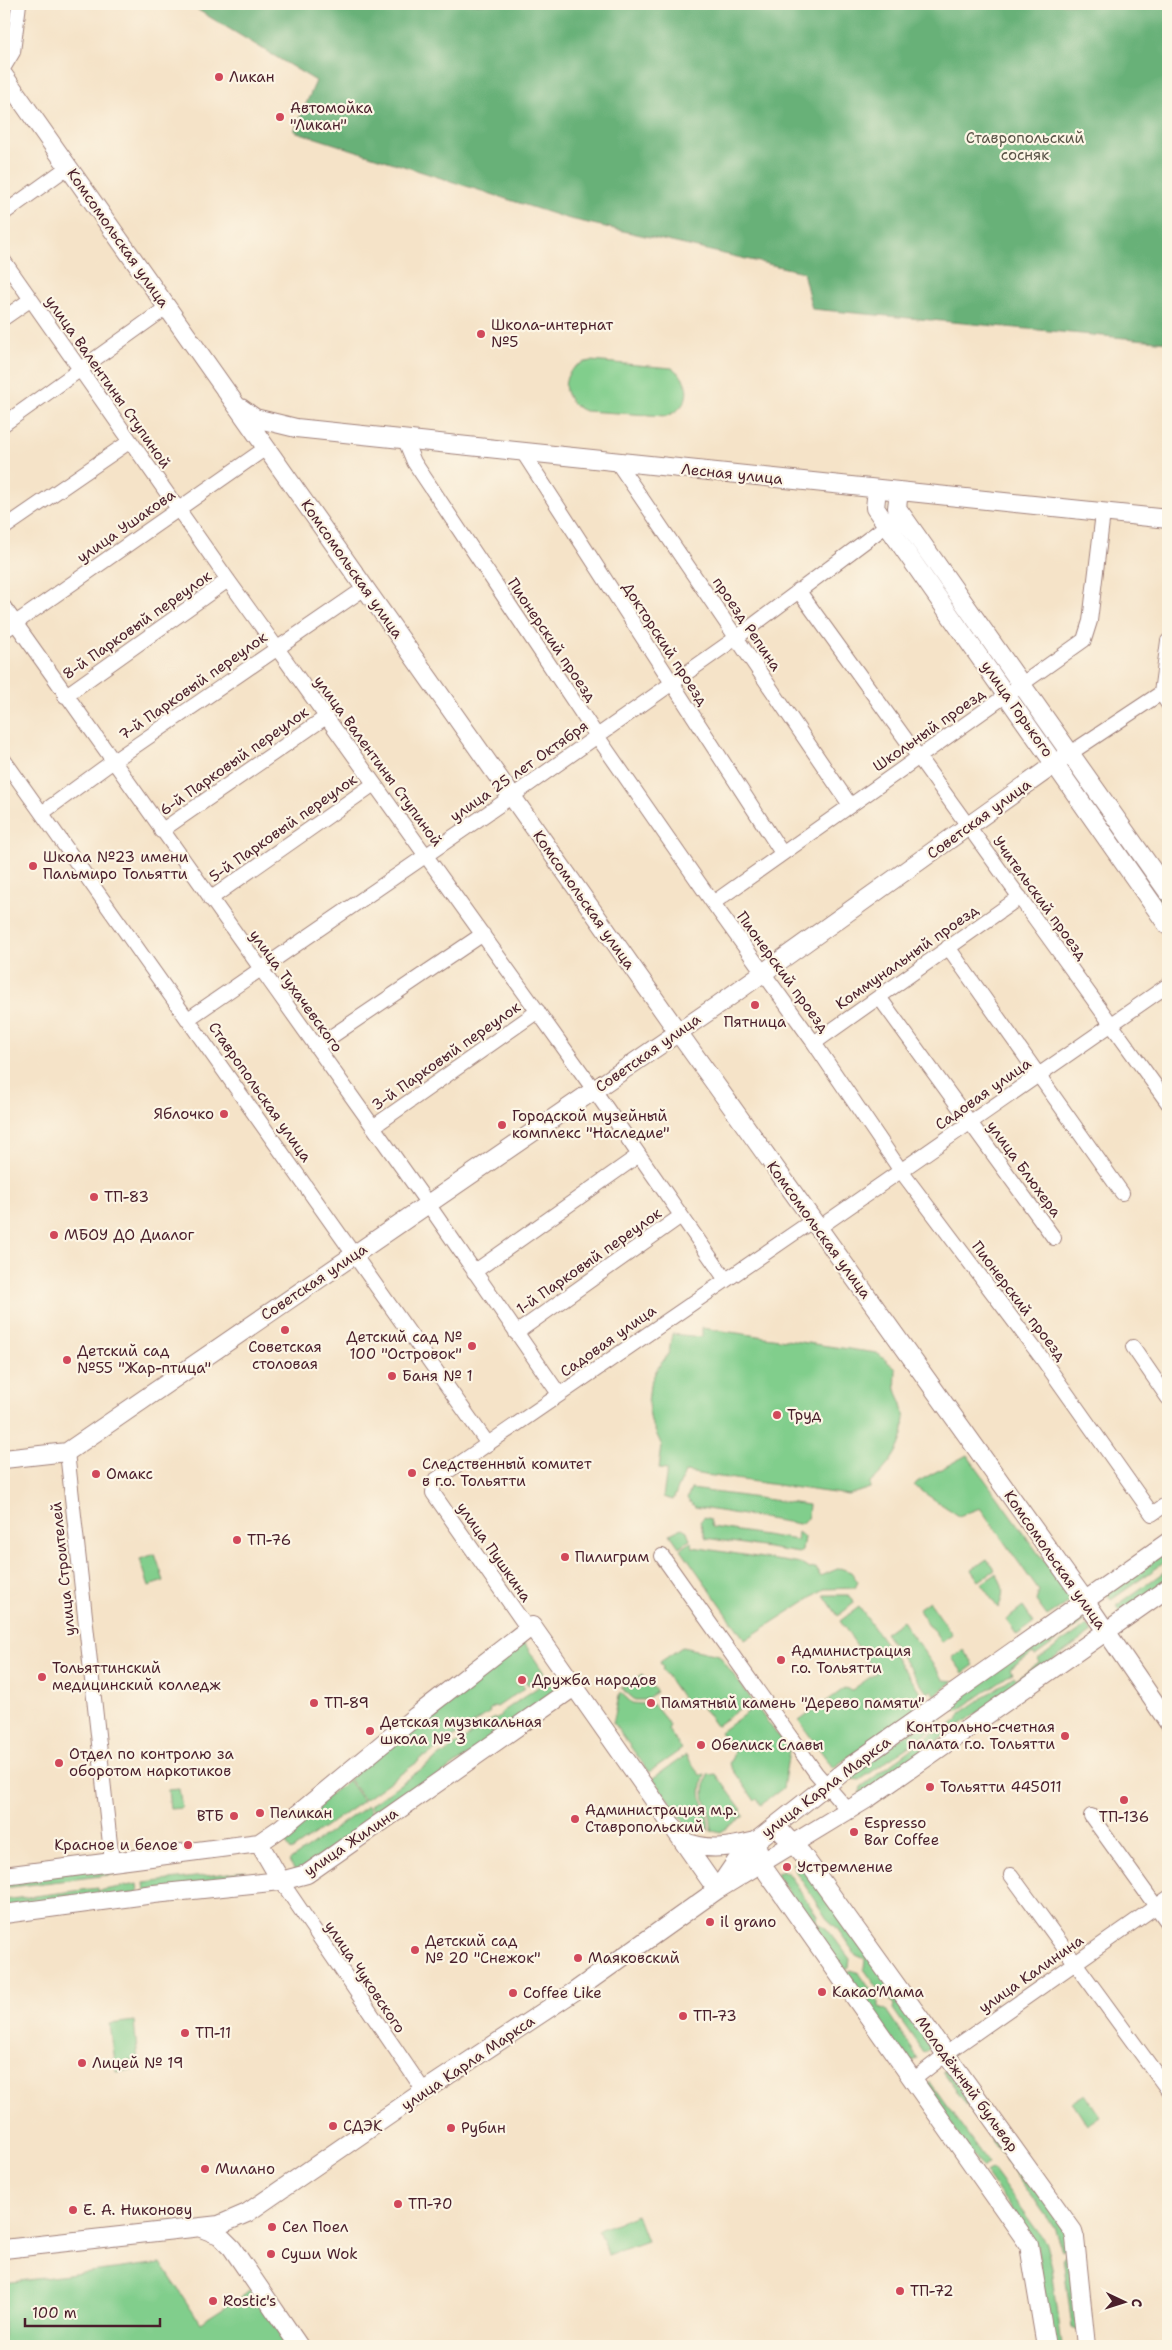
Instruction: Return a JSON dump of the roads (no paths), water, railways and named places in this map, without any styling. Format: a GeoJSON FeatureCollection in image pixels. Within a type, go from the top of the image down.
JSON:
{"type":"FeatureCollection","features":[{"type":"Feature","properties":{"kind":"main road","name":"Комсомольская улица"},"geometry":{"type":"LineString","coordinates":[[4,76],[511,797],[814,1225],[1085,1601],[1168,1722]]}},
{"type":"Feature","properties":{"kind":"main road","name":"Лесная улица"},"geometry":{"type":"LineString","coordinates":[[229,395],[255,418],[296,428],[1168,519]]}},
{"type":"Feature","properties":{"kind":"main road"},"geometry":{"type":"LineString","coordinates":[[266,448],[296,428]]}},
{"type":"Feature","properties":{"kind":"main road","name":"улица Горького"},"geometry":{"type":"LineString","coordinates":[[877,489],[875,508],[1014,690],[1062,758],[1168,926]]}},
{"type":"Feature","properties":{"kind":"main road","name":"улица Горького"},"geometry":{"type":"LineString","coordinates":[[899,491],[897,508],[1014,690]]}},
{"type":"Feature","properties":{"kind":"main road","name":"улица Горького"},"geometry":{"type":"LineString","coordinates":[[1062,758],[1168,892]]}},
{"type":"Feature","properties":{"kind":"main road","name":"Советская улица"},"geometry":{"type":"LineString","coordinates":[[4,1459],[67,1452],[678,1032],[1062,758]]}},
{"type":"Feature","properties":{"kind":"main road","name":"улица Карла Маркса"},"geometry":{"type":"LineString","coordinates":[[717,1890],[735,1863],[756,1841],[852,1765],[1168,1542]]}},
{"type":"Feature","properties":{"kind":"main road","name":"улица Карла Маркса"},"geometry":{"type":"LineString","coordinates":[[4,2249],[219,2225],[247,2213],[424,2091],[551,2007],[717,1890],[870,1797],[1168,1588]]}},
{"type":"Feature","properties":{"kind":"main road"},"geometry":{"type":"LineString","coordinates":[[4,1876],[259,1843],[281,1828],[416,1716],[530,1628],[717,1890]]}},
{"type":"Feature","properties":{"kind":"main road","name":"улица Жилина"},"geometry":{"type":"LineString","coordinates":[[4,1914],[154,1894],[280,1881],[307,1874],[574,1688]]}},
{"type":"Feature","properties":{"kind":"main road","name":"Молодёжный бульвар"},"geometry":{"type":"LineString","coordinates":[[776,1826],[793,1843],[1073,2231],[1086,2346]]}},
{"type":"Feature","properties":{"kind":"main road"},"geometry":{"type":"LineString","coordinates":[[683,1841],[693,1846],[720,1848],[756,1841],[761,1864],[1029,2245],[1046,2346]]}},
{"type":"Feature","properties":{"kind":"main road"},"geometry":{"type":"LineString","coordinates":[[259,1843],[280,1881]]}},
{"type":"Feature","properties":{"kind":"main road"},"geometry":{"type":"LineString","coordinates":[[199,2227],[220,2235],[232,2248],[299,2346]]}},
{"type":"Feature","properties":{"kind":"street"},"geometry":{"type":"LineString","coordinates":[[4,67],[13,52],[19,4]]}},
{"type":"Feature","properties":{"kind":"street"},"geometry":{"type":"LineString","coordinates":[[4,213],[68,167]]}},
{"type":"Feature","properties":{"kind":"street","name":"улица Валентины Ступиной"},"geometry":{"type":"LineString","coordinates":[[4,261],[129,442],[538,1011],[726,1280]]}},
{"type":"Feature","properties":{"kind":"street"},"geometry":{"type":"LineString","coordinates":[[4,318],[30,300]]}},
{"type":"Feature","properties":{"kind":"street"},"geometry":{"type":"LineString","coordinates":[[4,424],[80,372],[166,308]]}},
{"type":"Feature","properties":{"kind":"street","name":"Пионерский проезд"},"geometry":{"type":"LineString","coordinates":[[404,438],[414,462],[597,736],[713,903],[814,1043],[901,1171],[1041,1357],[1152,1514],[1168,1503]]}},
{"type":"Feature","properties":{"kind":"street"},"geometry":{"type":"LineString","coordinates":[[4,528],[129,442]]}},
{"type":"Feature","properties":{"kind":"street","name":"улица Ушакова"},"geometry":{"type":"LineString","coordinates":[[10,627],[266,448]]}},
{"type":"Feature","properties":{"kind":"street","name":"Докторский проезд"},"geometry":{"type":"LineString","coordinates":[[522,451],[670,683],[782,853]]}},
{"type":"Feature","properties":{"kind":"street","name":"проезд Репина"},"geometry":{"type":"LineString","coordinates":[[617,462],[850,805]]}},
{"type":"Feature","properties":{"kind":"street","name":"Школьный проезд"},"geometry":{"type":"LineString","coordinates":[[713,903],[1084,640],[1090,621],[1102,513]]}},
{"type":"Feature","properties":{"kind":"street","name":"улица 25 лет Октября"},"geometry":{"type":"LineString","coordinates":[[188,1019],[425,854],[511,797],[736,638],[887,525]]}},
{"type":"Feature","properties":{"kind":"street","name":"8-й Парковый переулок"},"geometry":{"type":"LineString","coordinates":[[65,696],[228,580]]}},
{"type":"Feature","properties":{"kind":"street","name":"7-й Парковый переулок"},"geometry":{"type":"LineString","coordinates":[[42,814],[112,762],[365,588]]}},
{"type":"Feature","properties":{"kind":"street","name":"Учительский проезд"},"geometry":{"type":"LineString","coordinates":[[798,590],[1168,1103]]}},
{"type":"Feature","properties":{"kind":"street","name":"улица Тухачевского"},"geometry":{"type":"LineString","coordinates":[[4,607],[10,627],[65,696],[428,1204],[559,1394]]}},
{"type":"Feature","properties":{"kind":"street","name":"Советская улица"},"geometry":{"type":"LineString","coordinates":[[1062,758],[1164,698],[1168,641]]}},
{"type":"Feature","properties":{"kind":"street","name":"6-й Парковый переулок"},"geometry":{"type":"LineString","coordinates":[[161,831],[326,717]]}},
{"type":"Feature","properties":{"kind":"street","name":"Ставропольская улица"},"geometry":{"type":"LineString","coordinates":[[4,760],[488,1444]]}},
{"type":"Feature","properties":{"kind":"street","name":"5-й Парковый переулок"},"geometry":{"type":"LineString","coordinates":[[210,899],[374,784]]}},
{"type":"Feature","properties":{"kind":"street","name":"Коммунальный проезд"},"geometry":{"type":"LineString","coordinates":[[814,1043],[1020,897]]}},
{"type":"Feature","properties":{"kind":"street"},"geometry":{"type":"LineString","coordinates":[[316,1047],[483,934]]}},
{"type":"Feature","properties":{"kind":"street"},"geometry":{"type":"LineString","coordinates":[[948,947],[1040,1074],[1122,1193]]}},
{"type":"Feature","properties":{"kind":"street","name":"Садовая улица"},"geometry":{"type":"LineString","coordinates":[[433,1493],[434,1480],[726,1280],[901,1171],[1168,985]]}},
{"type":"Feature","properties":{"kind":"street","name":"улица Блюхера"},"geometry":{"type":"LineString","coordinates":[[879,997],[1054,1238]]}},
{"type":"Feature","properties":{"kind":"street","name":"3-й Парковый переулок"},"geometry":{"type":"LineString","coordinates":[[373,1127],[538,1011]]}},
{"type":"Feature","properties":{"kind":"street"},"geometry":{"type":"LineString","coordinates":[[474,1272],[639,1155]]}},
{"type":"Feature","properties":{"kind":"street","name":"1-й Парковый переулок"},"geometry":{"type":"LineString","coordinates":[[516,1333],[681,1216]]}},
{"type":"Feature","properties":{"kind":"street"},"geometry":{"type":"LineString","coordinates":[[1133,1347],[1168,1398]]}},
{"type":"Feature","properties":{"kind":"street","name":"улица Строителей"},"geometry":{"type":"LineString","coordinates":[[67,1452],[112,1862]]}},
{"type":"Feature","properties":{"kind":"street","name":"улица Пушкина"},"geometry":{"type":"LineString","coordinates":[[433,1493],[530,1628]]}},
{"type":"Feature","properties":{"kind":"street"},"geometry":{"type":"LineString","coordinates":[[662,1556],[784,1729],[848,1810]]}},
{"type":"Feature","properties":{"kind":"street"},"geometry":{"type":"LineString","coordinates":[[1091,1816],[1168,1924]]}},
{"type":"Feature","properties":{"kind":"street"},"geometry":{"type":"LineString","coordinates":[[1011,1875],[1168,2090]]}},
{"type":"Feature","properties":{"kind":"street","name":"улица Чуковского"},"geometry":{"type":"LineString","coordinates":[[280,1881],[424,2091]]}},
{"type":"Feature","properties":{"kind":"street","name":"улица Калинина"},"geometry":{"type":"LineString","coordinates":[[913,2080],[1168,1898]]}},
{"type":"Feature","properties":{"kind":"place","name":"Ликан"},"geometry":{"type":"Point","coordinates":[219,77]}},
{"type":"Feature","properties":{"kind":"place","name":"Автомойка \"Ликан\""},"geometry":{"type":"Point","coordinates":[280,117]}},
{"type":"Feature","properties":{"kind":"place","name":"Школа-интернат №5"},"geometry":{"type":"Point","coordinates":[481,334]}},
{"type":"Feature","properties":{"kind":"place","name":"Школа №23 имени Пальмиро Тольятти"},"geometry":{"type":"Point","coordinates":[33,866]}},
{"type":"Feature","properties":{"kind":"place","name":"Пятница"},"geometry":{"type":"Point","coordinates":[755,1005]}},
{"type":"Feature","properties":{"kind":"place","name":"Яблочко"},"geometry":{"type":"Point","coordinates":[224,1114]}},
{"type":"Feature","properties":{"kind":"place","name":"Городской музейный комплекс \"Наследие\""},"geometry":{"type":"Point","coordinates":[502,1125]}},
{"type":"Feature","properties":{"kind":"place","name":"ТП-83"},"geometry":{"type":"Point","coordinates":[94,1197]}},
{"type":"Feature","properties":{"kind":"place","name":"МБОУ ДО Диалог"},"geometry":{"type":"Point","coordinates":[54,1235]}},
{"type":"Feature","properties":{"kind":"place","name":"Советская столовая"},"geometry":{"type":"Point","coordinates":[285,1330]}},
{"type":"Feature","properties":{"kind":"place","name":"Детский сад № 100 \"Островок\""},"geometry":{"type":"Point","coordinates":[472,1346]}},
{"type":"Feature","properties":{"kind":"place","name":"Детский сад №55 \"Жар-птица\""},"geometry":{"type":"Point","coordinates":[67,1360]}},
{"type":"Feature","properties":{"kind":"place","name":"Баня № 1"},"geometry":{"type":"Point","coordinates":[392,1376]}},
{"type":"Feature","properties":{"kind":"place","name":"Труд"},"geometry":{"type":"Point","coordinates":[777,1415]}},
{"type":"Feature","properties":{"kind":"place","name":"Следственный комитет в г.о. Тольятти"},"geometry":{"type":"Point","coordinates":[412,1473]}},
{"type":"Feature","properties":{"kind":"place","name":"Омакс"},"geometry":{"type":"Point","coordinates":[96,1474]}},
{"type":"Feature","properties":{"kind":"place","name":"ТП-76"},"geometry":{"type":"Point","coordinates":[237,1540]}},
{"type":"Feature","properties":{"kind":"place","name":"Пилигрим"},"geometry":{"type":"Point","coordinates":[565,1557]}},
{"type":"Feature","properties":{"kind":"place","name":"Администрация г.о. Тольятти"},"geometry":{"type":"Point","coordinates":[781,1660]}},
{"type":"Feature","properties":{"kind":"place","name":"Тольяттинский медицинский колледж"},"geometry":{"type":"Point","coordinates":[42,1677]}},
{"type":"Feature","properties":{"kind":"place","name":"Дружба народов"},"geometry":{"type":"Point","coordinates":[522,1680]}},
{"type":"Feature","properties":{"kind":"place","name":"ТП-89"},"geometry":{"type":"Point","coordinates":[314,1703]}},
{"type":"Feature","properties":{"kind":"place","name":"Памятный камень \"Дерево памяти\""},"geometry":{"type":"Point","coordinates":[651,1703]}},
{"type":"Feature","properties":{"kind":"place","name":"Детская музыкальная школа № 3"},"geometry":{"type":"Point","coordinates":[370,1731]}},
{"type":"Feature","properties":{"kind":"place","name":"Контрольно-счетная палата г.о. Тольятти"},"geometry":{"type":"Point","coordinates":[1065,1736]}},
{"type":"Feature","properties":{"kind":"place","name":"Обелиск Славы"},"geometry":{"type":"Point","coordinates":[701,1745]}},
{"type":"Feature","properties":{"kind":"place","name":"Отдел по контролю за оборотом наркотиков"},"geometry":{"type":"Point","coordinates":[59,1763]}},
{"type":"Feature","properties":{"kind":"place","name":"Тольятти 445011"},"geometry":{"type":"Point","coordinates":[930,1787]}},
{"type":"Feature","properties":{"kind":"place","name":"ТП-136"},"geometry":{"type":"Point","coordinates":[1124,1800]}},
{"type":"Feature","properties":{"kind":"place","name":"Пеликан"},"geometry":{"type":"Point","coordinates":[260,1813]}},
{"type":"Feature","properties":{"kind":"place","name":"ВТБ"},"geometry":{"type":"Point","coordinates":[234,1816]}},
{"type":"Feature","properties":{"kind":"place","name":"Администрация м.р. Ставропольский"},"geometry":{"type":"Point","coordinates":[575,1819]}},
{"type":"Feature","properties":{"kind":"place","name":"Espresso Bar Coffee"},"geometry":{"type":"Point","coordinates":[854,1832]}},
{"type":"Feature","properties":{"kind":"place","name":"Красное и белое"},"geometry":{"type":"Point","coordinates":[188,1845]}},
{"type":"Feature","properties":{"kind":"place","name":"Устремление"},"geometry":{"type":"Point","coordinates":[787,1867]}},
{"type":"Feature","properties":{"kind":"place","name":"il grano"},"geometry":{"type":"Point","coordinates":[710,1922]}},
{"type":"Feature","properties":{"kind":"place","name":"Детский сад № 20 \"Снежок\""},"geometry":{"type":"Point","coordinates":[415,1950]}},
{"type":"Feature","properties":{"kind":"place","name":"Маяковский"},"geometry":{"type":"Point","coordinates":[578,1958]}},
{"type":"Feature","properties":{"kind":"place","name":"Какао'Мама"},"geometry":{"type":"Point","coordinates":[822,1992]}},
{"type":"Feature","properties":{"kind":"place","name":"Coffee Like"},"geometry":{"type":"Point","coordinates":[513,1993]}},
{"type":"Feature","properties":{"kind":"place","name":"ТП-73"},"geometry":{"type":"Point","coordinates":[683,2016]}},
{"type":"Feature","properties":{"kind":"place","name":"ТП-11"},"geometry":{"type":"Point","coordinates":[185,2033]}},
{"type":"Feature","properties":{"kind":"place","name":"Лицей № 19"},"geometry":{"type":"Point","coordinates":[82,2063]}},
{"type":"Feature","properties":{"kind":"place","name":"СДЭК"},"geometry":{"type":"Point","coordinates":[333,2126]}},
{"type":"Feature","properties":{"kind":"place","name":"Рубин"},"geometry":{"type":"Point","coordinates":[451,2128]}},
{"type":"Feature","properties":{"kind":"place","name":"Милано"},"geometry":{"type":"Point","coordinates":[205,2169]}},
{"type":"Feature","properties":{"kind":"place","name":"ТП-70"},"geometry":{"type":"Point","coordinates":[398,2204]}},
{"type":"Feature","properties":{"kind":"place","name":"Е. А. Никонову"},"geometry":{"type":"Point","coordinates":[73,2210]}},
{"type":"Feature","properties":{"kind":"place","name":"Сел Поел"},"geometry":{"type":"Point","coordinates":[272,2227]}},
{"type":"Feature","properties":{"kind":"place","name":"Суши Wok"},"geometry":{"type":"Point","coordinates":[271,2254]}},
{"type":"Feature","properties":{"kind":"place","name":"ТП-72"},"geometry":{"type":"Point","coordinates":[900,2291]}},
{"type":"Feature","properties":{"kind":"place","name":"Rostic's"},"geometry":{"type":"Point","coordinates":[213,2301]}},
{"type":"Feature","properties":{"kind":"park label","name":"Ставропольский сосняк"},"geometry":{"type":"Point","coordinates":[1025,146]}}]}
